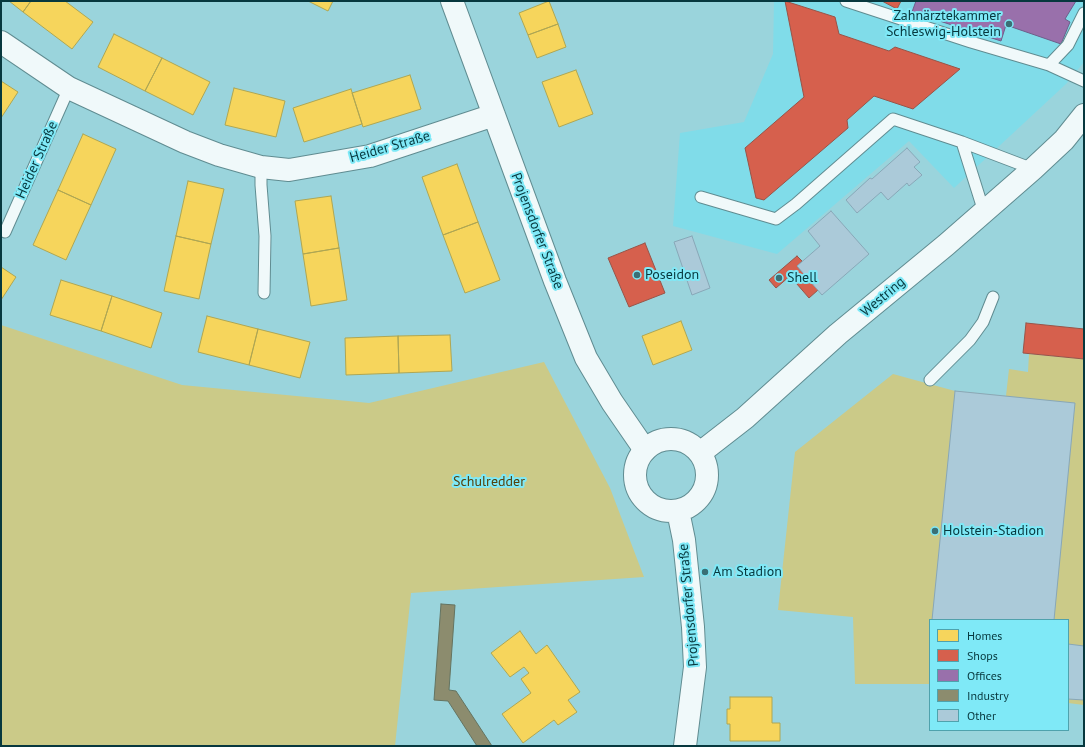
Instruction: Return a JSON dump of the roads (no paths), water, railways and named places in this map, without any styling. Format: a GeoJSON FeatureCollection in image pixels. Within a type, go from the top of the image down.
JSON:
{"type":"FeatureCollection","features":[{"type":"Feature","properties":{"kind":"street","name":"Projensdorfer Straße"},"geometry":{"type":"LineString","coordinates":[[452,1],[555,281],[586,358],[612,402],[645,450]]}},
{"type":"Feature","properties":{"kind":"street","name":"Heider Straße"},"geometry":{"type":"LineString","coordinates":[[1,42],[69,88],[185,142],[219,155],[261,167],[290,170],[370,156],[494,115]]}},
{"type":"Feature","properties":{"kind":"street","name":"Westring"},"geometry":{"type":"LineString","coordinates":[[700,453],[745,418],[838,334],[1033,169],[1064,140],[1084,115]]}},
{"type":"Feature","properties":{"kind":"street","name":"Westring"},"geometry":{"type":"LineString","coordinates":[[1064,140],[1084,129]]}},
{"type":"Feature","properties":{"kind":"street"},"geometry":{"type":"LineString","coordinates":[[673,439],[688,443],[700,453],[707,466],[708,481],[702,495],[692,506],[678,511],[663,511],[649,504],[639,493],[635,478],[637,463],[645,450],[658,441],[673,439]]}},
{"type":"Feature","properties":{"kind":"street","name":"Projensdorfer Straße"},"geometry":{"type":"LineString","coordinates":[[678,511],[684,540],[693,628],[695,667],[685,746]]}},
{"type":"Feature","properties":{"kind":"lane"},"geometry":{"type":"LineString","coordinates":[[846,1],[971,42],[1049,65],[1084,81]]}},
{"type":"Feature","properties":{"kind":"lane"},"geometry":{"type":"LineString","coordinates":[[1049,65],[1068,45],[1084,13]]}},
{"type":"Feature","properties":{"kind":"lane","name":"Heider Straße"},"geometry":{"type":"LineString","coordinates":[[5,232],[69,88]]}},
{"type":"Feature","properties":{"kind":"lane"},"geometry":{"type":"LineString","coordinates":[[701,197],[776,219],[796,204],[893,119],[962,142],[1033,169]]}},
{"type":"Feature","properties":{"kind":"lane"},"geometry":{"type":"LineString","coordinates":[[962,142],[984,212]]}},
{"type":"Feature","properties":{"kind":"lane"},"geometry":{"type":"LineString","coordinates":[[261,167],[265,236],[264,293]]}},
{"type":"Feature","properties":{"kind":"lane"},"geometry":{"type":"LineString","coordinates":[[930,380],[970,340],[983,322],[993,298]]}},
{"type":"Feature","properties":{"kind":"place","name":"Zahnärztekammer Schleswig-Holstein"},"geometry":{"type":"Point","coordinates":[1009,24]}},
{"type":"Feature","properties":{"kind":"place","name":"Poseidon"},"geometry":{"type":"Point","coordinates":[637,275]}},
{"type":"Feature","properties":{"kind":"place","name":"Shell"},"geometry":{"type":"Point","coordinates":[779,278]}},
{"type":"Feature","properties":{"kind":"place","name":"Holstein-Stadion"},"geometry":{"type":"Point","coordinates":[935,531]}},
{"type":"Feature","properties":{"kind":"place","name":"Am Stadion"},"geometry":{"type":"Point","coordinates":[705,572]}},
{"type":"Feature","properties":{"kind":"park label","name":"Schulredder"},"geometry":{"type":"Point","coordinates":[489,482]}}]}
